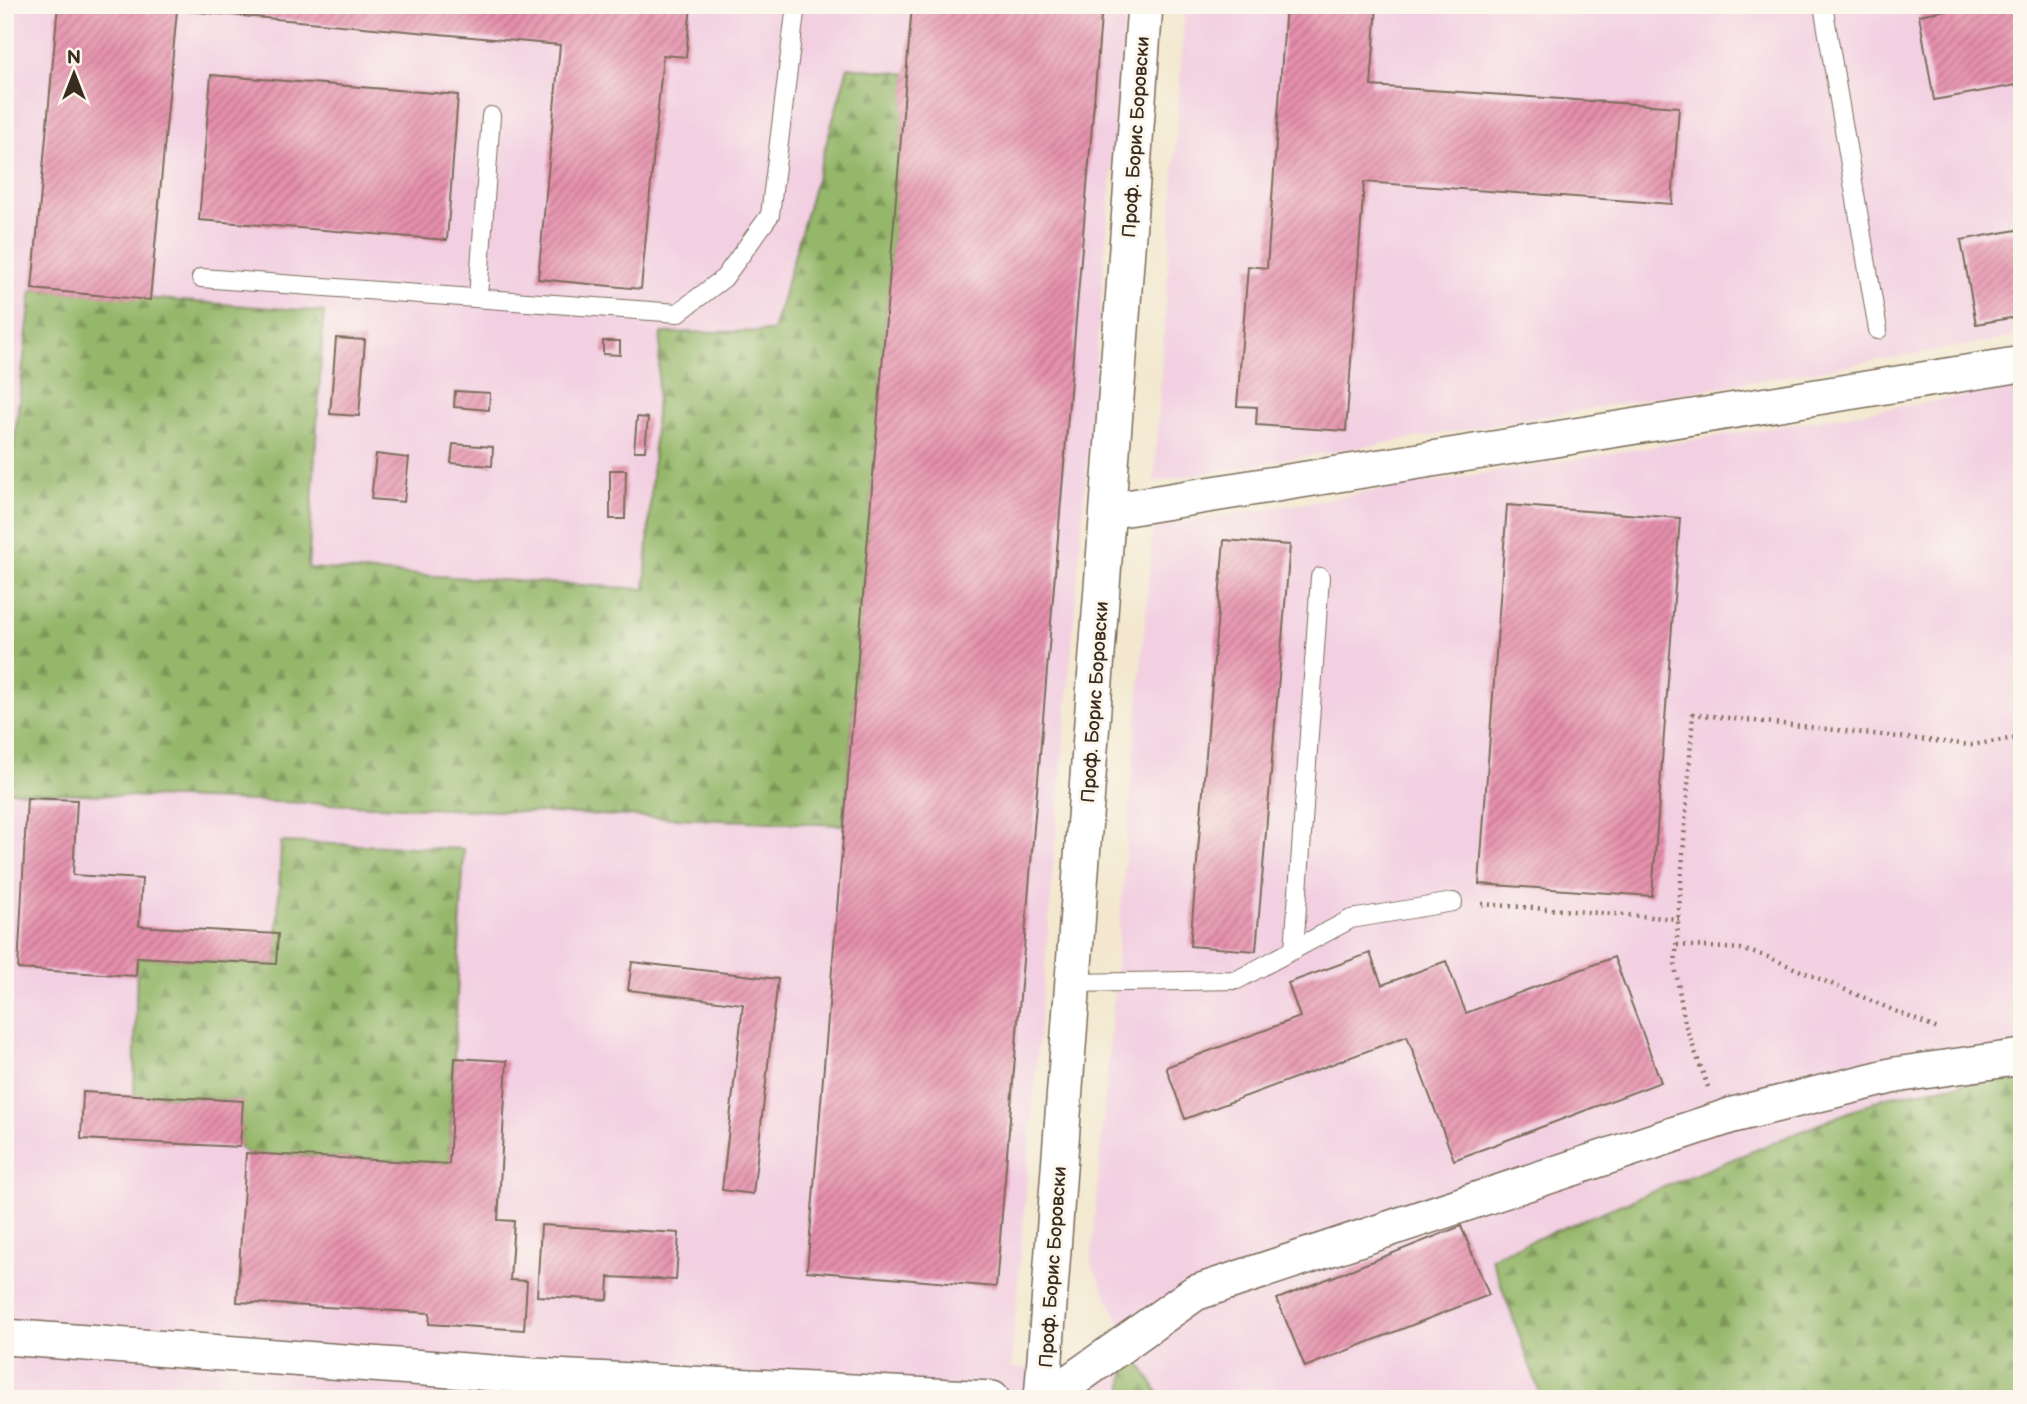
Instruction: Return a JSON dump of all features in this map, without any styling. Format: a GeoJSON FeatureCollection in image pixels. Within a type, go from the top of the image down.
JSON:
{"type":"FeatureCollection","features":[{"type":"Feature","properties":{"kind":"street","name":"Проф. Борис Боровски"},"geometry":{"type":"LineString","coordinates":[[1044,1399],[1145,5]]}},
{"type":"Feature","properties":{"kind":"street"},"geometry":{"type":"LineString","coordinates":[[1108,511],[2022,364]]}},
{"type":"Feature","properties":{"kind":"street"},"geometry":{"type":"LineString","coordinates":[[1044,1399],[1195,1293],[1720,1119],[1895,1075],[2022,1057]]}},
{"type":"Feature","properties":{"kind":"street"},"geometry":{"type":"LineString","coordinates":[[5,1337],[532,1387],[992,1399]]}},
{"type":"Feature","properties":{"kind":"lane"},"geometry":{"type":"LineString","coordinates":[[201,278],[678,313],[724,278],[771,215],[796,5]]}},
{"type":"Feature","properties":{"kind":"lane"},"geometry":{"type":"LineString","coordinates":[[1823,5],[1878,330]]}},
{"type":"Feature","properties":{"kind":"lane"},"geometry":{"type":"LineString","coordinates":[[478,298],[491,116]]}},
{"type":"Feature","properties":{"kind":"lane"},"geometry":{"type":"LineString","coordinates":[[1294,950],[1320,577]]}},
{"type":"Feature","properties":{"kind":"lane"},"geometry":{"type":"LineString","coordinates":[[1073,984],[1237,980],[1351,919],[1453,902]]}},
{"type":"Feature","properties":{"kind":"path"},"geometry":{"type":"LineString","coordinates":[[1720,1119],[1685,1024],[1675,966],[1693,714],[1971,745],[2022,737]]}},
{"type":"Feature","properties":{"kind":"path"},"geometry":{"type":"LineString","coordinates":[[1453,902],[1679,919]]}},
{"type":"Feature","properties":{"kind":"path"},"geometry":{"type":"LineString","coordinates":[[1677,945],[1741,949],[1768,957],[1944,1032]]}},
{"type":"Feature","properties":{"kind":"shaded area"},"geometry":{"type":"Polygon","coordinates":[[[5,5],[1126,5],[1011,1368],[1124,1372],[1122,1399],[5,1399],[5,5]]]}},
{"type":"Feature","properties":{"kind":"shaded area"},"geometry":{"type":"Polygon","coordinates":[[[1185,5],[2022,5],[2022,336],[1154,482],[1185,5]]]}},
{"type":"Feature","properties":{"kind":"shaded area"},"geometry":{"type":"Polygon","coordinates":[[[2022,387],[2022,1074],[1886,1097],[1491,1257],[1542,1399],[1162,1399],[1128,1341],[1091,1263],[1153,527],[2022,387]]]}},
{"type":"Feature","properties":{"kind":"green space"},"geometry":{"type":"Polygon","coordinates":[[[848,67],[907,74],[844,825],[5,791],[5,522],[32,289],[324,312],[308,568],[645,589],[661,333],[773,331],[848,67]]]}},
{"type":"Feature","properties":{"kind":"green space"},"geometry":{"type":"Polygon","coordinates":[[[281,842],[464,849],[449,1164],[246,1153],[240,1147],[242,1101],[134,1095],[137,957],[276,964],[281,842]]]}},
{"type":"Feature","properties":{"kind":"green space"},"geometry":{"type":"Polygon","coordinates":[[[2022,1074],[2022,1399],[1542,1399],[1491,1257],[1886,1097],[2022,1074]]]}},
{"type":"Feature","properties":{"kind":"green space"},"geometry":{"type":"Polygon","coordinates":[[[1138,1360],[1162,1399],[1122,1399],[1124,1372],[1138,1360]]]}},
{"type":"Feature","properties":{"kind":"building"},"geometry":{"type":"Polygon","coordinates":[[[58,5],[691,5],[686,57],[663,55],[641,289],[538,279],[560,45],[177,10],[150,300],[32,289],[58,5]]]}},
{"type":"Feature","properties":{"kind":"building"},"geometry":{"type":"Polygon","coordinates":[[[912,5],[1102,5],[996,1287],[807,1271],[912,5]]]}},
{"type":"Feature","properties":{"kind":"building"},"geometry":{"type":"Polygon","coordinates":[[[1286,5],[1377,5],[1371,86],[1679,107],[1672,204],[1364,182],[1346,431],[1256,425],[1257,407],[1237,406],[1248,266],[1267,268],[1286,5]]]}},
{"type":"Feature","properties":{"kind":"building"},"geometry":{"type":"Polygon","coordinates":[[[1971,5],[2022,5],[2022,84],[1934,100],[1919,15],[1971,5]]]}},
{"type":"Feature","properties":{"kind":"building"},"geometry":{"type":"Polygon","coordinates":[[[211,75],[458,95],[447,240],[199,220],[211,75]]]}},
{"type":"Feature","properties":{"kind":"building"},"geometry":{"type":"Polygon","coordinates":[[[2022,229],[2022,316],[1976,324],[1961,240],[2022,229]]]}},
{"type":"Feature","properties":{"kind":"building"},"geometry":{"type":"Polygon","coordinates":[[[336,338],[365,340],[359,416],[330,414],[336,338]]]}},
{"type":"Feature","properties":{"kind":"building"},"geometry":{"type":"Polygon","coordinates":[[[603,341],[620,341],[620,355],[603,354],[603,341]]]}},
{"type":"Feature","properties":{"kind":"building"},"geometry":{"type":"Polygon","coordinates":[[[455,391],[490,393],[489,410],[454,407],[455,391]]]}},
{"type":"Feature","properties":{"kind":"building"},"geometry":{"type":"Polygon","coordinates":[[[637,417],[648,418],[645,451],[634,451],[637,417]]]}},
{"type":"Feature","properties":{"kind":"building"},"geometry":{"type":"Polygon","coordinates":[[[453,444],[493,447],[492,466],[451,463],[453,444]]]}},
{"type":"Feature","properties":{"kind":"building"},"geometry":{"type":"Polygon","coordinates":[[[376,454],[409,458],[404,502],[371,499],[376,454]]]}},
{"type":"Feature","properties":{"kind":"building"},"geometry":{"type":"Polygon","coordinates":[[[610,470],[626,470],[625,519],[610,519],[610,470]]]}},
{"type":"Feature","properties":{"kind":"building"},"geometry":{"type":"Polygon","coordinates":[[[1507,505],[1680,518],[1652,896],[1479,884],[1507,505]]]}},
{"type":"Feature","properties":{"kind":"building"},"geometry":{"type":"Polygon","coordinates":[[[1224,540],[1290,545],[1256,951],[1190,946],[1224,540]]]}},
{"type":"Feature","properties":{"kind":"building"},"geometry":{"type":"Polygon","coordinates":[[[27,798],[77,800],[73,875],[142,879],[139,926],[278,934],[276,964],[137,957],[136,976],[18,969],[27,798]]]}},
{"type":"Feature","properties":{"kind":"building"},"geometry":{"type":"Polygon","coordinates":[[[1370,953],[1382,985],[1446,961],[1466,1013],[1614,957],[1661,1082],[1454,1160],[1407,1036],[1185,1119],[1166,1067],[1300,1017],[1288,983],[1370,953]]]}},
{"type":"Feature","properties":{"kind":"building"},"geometry":{"type":"Polygon","coordinates":[[[632,962],[778,979],[753,1194],[722,1190],[743,1004],[628,990],[632,962]]]}},
{"type":"Feature","properties":{"kind":"building"},"geometry":{"type":"Polygon","coordinates":[[[455,1058],[507,1061],[498,1220],[514,1221],[510,1280],[527,1281],[524,1330],[429,1324],[430,1313],[237,1302],[246,1153],[449,1164],[455,1058]]]}},
{"type":"Feature","properties":{"kind":"building"},"geometry":{"type":"Polygon","coordinates":[[[83,1092],[243,1101],[240,1147],[81,1139],[83,1092]]]}},
{"type":"Feature","properties":{"kind":"building"},"geometry":{"type":"Polygon","coordinates":[[[541,1225],[679,1233],[676,1280],[609,1277],[608,1300],[537,1296],[541,1225]]]}},
{"type":"Feature","properties":{"kind":"building"},"geometry":{"type":"Polygon","coordinates":[[[1461,1226],[1489,1295],[1305,1367],[1277,1299],[1461,1226]]]}}]}
